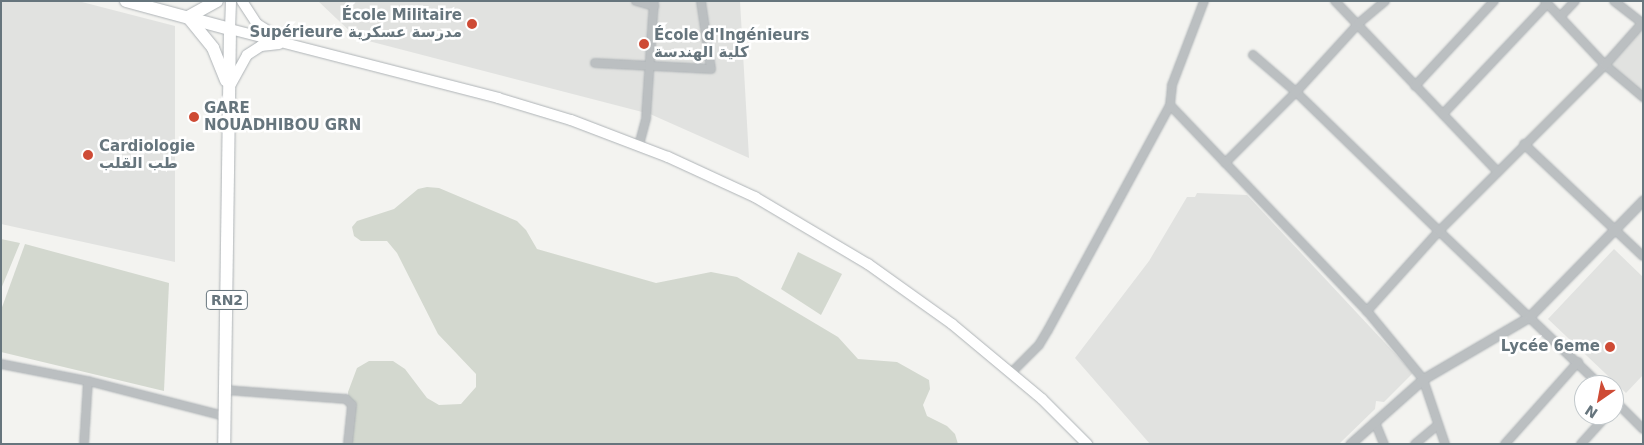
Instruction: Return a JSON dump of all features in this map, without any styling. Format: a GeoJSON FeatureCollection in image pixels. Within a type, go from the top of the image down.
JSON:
{"type":"FeatureCollection","features":[{"type":"Feature","properties":{"kind":"highway"},"geometry":{"type":"LineString","coordinates":[[126,1],[230,29]]}},
{"type":"Feature","properties":{"kind":"highway"},"geometry":{"type":"LineString","coordinates":[[188,17],[216,1]]}},
{"type":"Feature","properties":{"kind":"highway"},"geometry":{"type":"LineString","coordinates":[[188,17],[213,48],[229,90]]}},
{"type":"Feature","properties":{"kind":"highway","name":"RN2"},"geometry":{"type":"LineString","coordinates":[[224,444],[230,29]]}},
{"type":"Feature","properties":{"kind":"main road"},"geometry":{"type":"LineString","coordinates":[[231,1],[230,29],[498,98],[639,145],[755,197],[832,242],[924,304],[1012,372],[1087,444]]}},
{"type":"Feature","properties":{"kind":"main road"},"geometry":{"type":"LineString","coordinates":[[242,1],[257,24],[300,46]]}},
{"type":"Feature","properties":{"kind":"main road"},"geometry":{"type":"LineString","coordinates":[[229,90],[242,61],[254,49],[270,43],[300,46]]}},
{"type":"Feature","properties":{"kind":"street"},"geometry":{"type":"LineString","coordinates":[[636,1],[654,4],[646,118],[639,145]]}},
{"type":"Feature","properties":{"kind":"street"},"geometry":{"type":"LineString","coordinates":[[595,63],[711,69],[701,1]]}},
{"type":"Feature","properties":{"kind":"street"},"geometry":{"type":"LineString","coordinates":[[1012,372],[1039,345],[1048,330],[1170,105],[1172,85],[1204,1]]}},
{"type":"Feature","properties":{"kind":"street"},"geometry":{"type":"LineString","coordinates":[[1335,1],[1359,23],[1415,86],[1498,172]]}},
{"type":"Feature","properties":{"kind":"street"},"geometry":{"type":"LineString","coordinates":[[1225,163],[1296,92],[1359,23],[1385,1]]}},
{"type":"Feature","properties":{"kind":"street"},"geometry":{"type":"LineString","coordinates":[[1415,86],[1494,1]]}},
{"type":"Feature","properties":{"kind":"street"},"geometry":{"type":"LineString","coordinates":[[1560,17],[1575,1]]}},
{"type":"Feature","properties":{"kind":"street"},"geometry":{"type":"LineString","coordinates":[[1367,311],[1439,232],[1524,144],[1606,65],[1643,23],[1614,1]]}},
{"type":"Feature","properties":{"kind":"street"},"geometry":{"type":"LineString","coordinates":[[1443,114],[1546,2],[1606,65],[1643,97]]}},
{"type":"Feature","properties":{"kind":"street"},"geometry":{"type":"LineString","coordinates":[[1253,55],[1296,92],[1439,232],[1590,375]]}},
{"type":"Feature","properties":{"kind":"street"},"geometry":{"type":"LineString","coordinates":[[1170,105],[1367,311],[1423,379],[1445,444]]}},
{"type":"Feature","properties":{"kind":"street"},"geometry":{"type":"LineString","coordinates":[[1524,144],[1643,256]]}},
{"type":"Feature","properties":{"kind":"street"},"geometry":{"type":"LineString","coordinates":[[1350,444],[1423,379],[1529,317],[1643,200]]}},
{"type":"Feature","properties":{"kind":"street"},"geometry":{"type":"LineString","coordinates":[[1505,444],[1578,362]]}},
{"type":"Feature","properties":{"kind":"street"},"geometry":{"type":"LineString","coordinates":[[1,364],[88,381],[224,416]]}},
{"type":"Feature","properties":{"kind":"street"},"geometry":{"type":"LineString","coordinates":[[84,444],[88,381]]}},
{"type":"Feature","properties":{"kind":"street"},"geometry":{"type":"LineString","coordinates":[[225,390],[346,399],[352,405],[348,444]]}},
{"type":"Feature","properties":{"kind":"street"},"geometry":{"type":"LineString","coordinates":[[1624,412],[1643,429]]}},
{"type":"Feature","properties":{"kind":"street"},"geometry":{"type":"LineString","coordinates":[[1375,422],[1384,444]]}},
{"type":"Feature","properties":{"kind":"street"},"geometry":{"type":"LineString","coordinates":[[1415,444],[1438,425]]}},
{"type":"Feature","properties":{"kind":"street"},"geometry":{"type":"LineString","coordinates":[[1581,444],[1598,425]]}},
{"type":"Feature","properties":{"kind":"shaded area","name":"Cardiologie طب القلب"},"geometry":{"type":"Polygon","coordinates":[[[1,1],[78,1],[175,26],[175,262],[1,224],[1,1]]]}},
{"type":"Feature","properties":{"kind":"shaded area","name":"École d'Ingénieurs كلية الهندسة"},"geometry":{"type":"Polygon","coordinates":[[[318,1],[740,1],[749,158],[650,114],[357,38],[318,1]]]}},
{"type":"Feature","properties":{"kind":"shaded area"},"geometry":{"type":"Polygon","coordinates":[[[1643,26],[1643,95],[1609,65],[1643,26]]]}},
{"type":"Feature","properties":{"kind":"shaded area"},"geometry":{"type":"Polygon","coordinates":[[[427,187],[439,188],[517,221],[526,230],[537,249],[656,283],[711,272],[737,277],[838,337],[858,359],[897,362],[929,380],[930,389],[923,405],[927,416],[947,426],[955,434],[958,444],[351,444],[348,392],[357,368],[369,361],[393,361],[405,369],[427,398],[439,405],[461,404],[476,387],[476,374],[438,334],[397,253],[387,241],[361,241],[354,236],[352,227],[357,221],[394,209],[418,189],[427,187]]]}},
{"type":"Feature","properties":{"kind":"shaded area"},"geometry":{"type":"Polygon","coordinates":[[[1197,193],[1247,195],[1413,373],[1384,402],[1376,401],[1375,409],[1339,444],[1150,444],[1075,358],[1149,261],[1187,197],[1195,197],[1197,193]]]}},
{"type":"Feature","properties":{"kind":"shaded area"},"geometry":{"type":"Polygon","coordinates":[[[1,239],[20,243],[1,289],[1,239]]]}},
{"type":"Feature","properties":{"kind":"shaded area"},"geometry":{"type":"Polygon","coordinates":[[[25,244],[169,283],[164,391],[1,352],[1,310],[25,244]]]}},
{"type":"Feature","properties":{"kind":"shaded area","name":"Lycée 6eme"},"geometry":{"type":"Polygon","coordinates":[[[1614,249],[1643,277],[1643,375],[1626,393],[1624,391],[1624,375],[1607,375],[1548,319],[1614,249]]]}},
{"type":"Feature","properties":{"kind":"shaded area"},"geometry":{"type":"Polygon","coordinates":[[[798,252],[842,274],[821,315],[781,289],[798,252]]]}},
{"type":"Feature","properties":{"kind":"place","name":"École Militaire Supérieure مدرسة عسكرية"},"geometry":{"type":"Point","coordinates":[472,24]}},
{"type":"Feature","properties":{"kind":"place","name":"École d'Ingénieurs كلية الهندسة"},"geometry":{"type":"Point","coordinates":[644,44]}},
{"type":"Feature","properties":{"kind":"place","name":"GARE NOUADHIBOU GRN"},"geometry":{"type":"Point","coordinates":[194,117]}},
{"type":"Feature","properties":{"kind":"place","name":"Cardiologie طب القلب"},"geometry":{"type":"Point","coordinates":[88,155]}},
{"type":"Feature","properties":{"kind":"place","name":"Lycée 6eme"},"geometry":{"type":"Point","coordinates":[1610,347]}}]}
